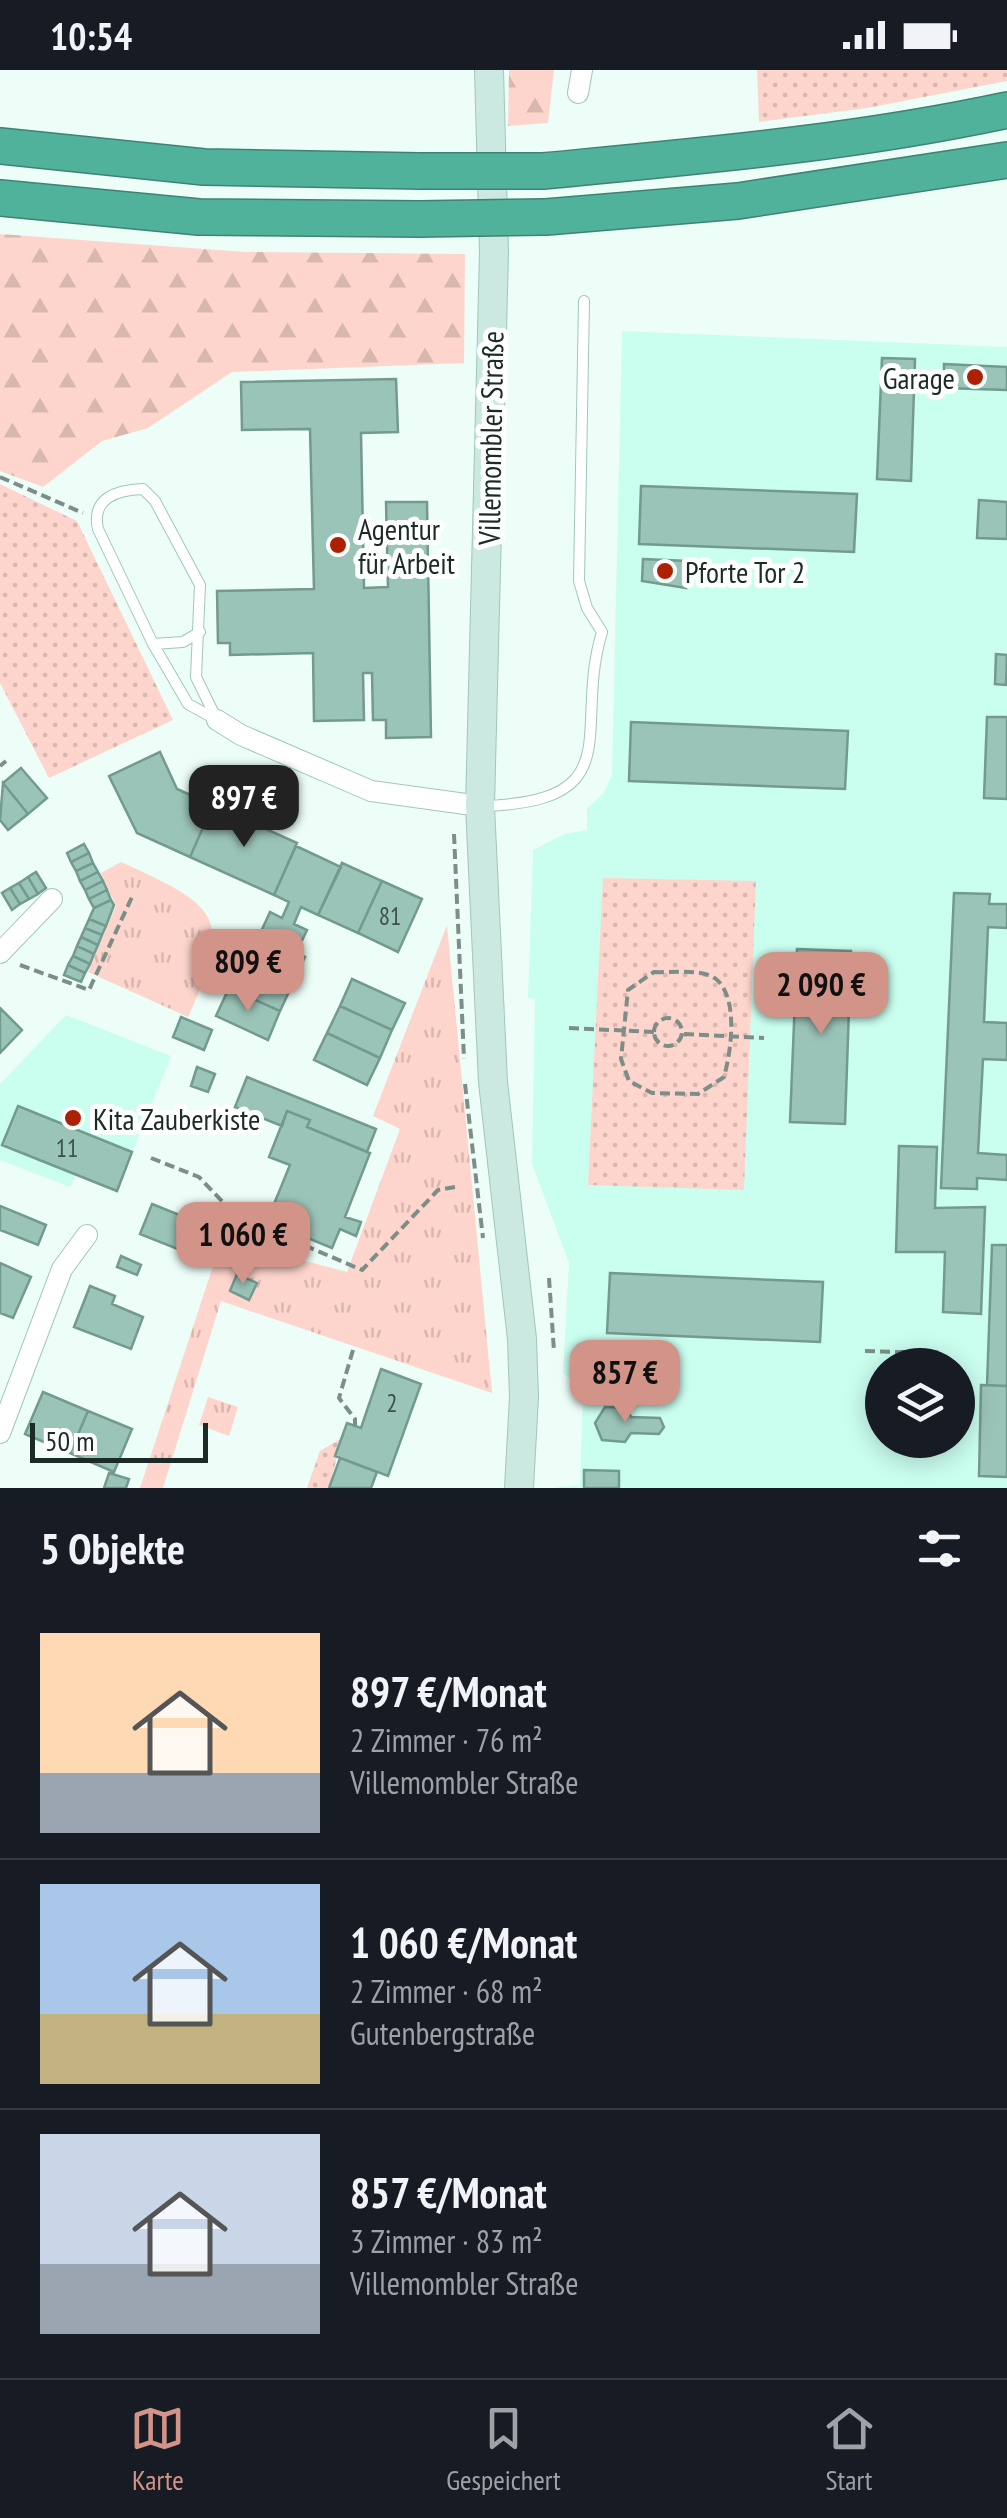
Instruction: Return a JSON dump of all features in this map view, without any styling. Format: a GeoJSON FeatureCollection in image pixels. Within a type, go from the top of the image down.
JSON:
{"type":"FeatureCollection","features":[{"type":"Feature","properties":{"kind":"highway"},"geometry":{"type":"LineString","coordinates":[[0,146],[204,166],[542,171],[779,149],[909,131],[1007,110]]}},
{"type":"Feature","properties":{"kind":"highway"},"geometry":{"type":"LineString","coordinates":[[0,198],[199,217],[546,217],[738,201],[1007,160]]}},
{"type":"Feature","properties":{"kind":"street","name":"Villemombler Straße"},"geometry":{"type":"LineString","coordinates":[[489,70],[494,252],[480,806],[494,1082],[522,1339],[524,1398],[519,1488]]}},
{"type":"Feature","properties":{"kind":"street"},"geometry":{"type":"LineString","coordinates":[[578,94],[582,70]]}},
{"type":"Feature","properties":{"kind":"street"},"geometry":{"type":"LineString","coordinates":[[217,720],[241,735],[371,791],[480,806]]}},
{"type":"Feature","properties":{"kind":"street"},"geometry":{"type":"LineString","coordinates":[[8,958],[52,900]]}},
{"type":"Feature","properties":{"kind":"street"},"geometry":{"type":"LineString","coordinates":[[0,1433],[62,1270],[87,1234]]}},
{"type":"Feature","properties":{"kind":"lane"},"geometry":{"type":"LineString","coordinates":[[480,806],[556,794],[578,782],[588,755],[596,654],[602,632],[586,608],[578,580],[584,301]]}},
{"type":"Feature","properties":{"kind":"lane"},"geometry":{"type":"LineString","coordinates":[[142,489],[156,501],[200,585],[196,677],[217,720],[188,704],[152,644],[96,518],[103,502],[117,490],[142,489]]}},
{"type":"Feature","properties":{"kind":"lane"},"geometry":{"type":"LineString","coordinates":[[152,644],[182,642],[200,632]]}},
{"type":"Feature","properties":{"kind":"path"},"geometry":{"type":"LineString","coordinates":[[0,477],[96,518]]}},
{"type":"Feature","properties":{"kind":"path"},"geometry":{"type":"LineString","coordinates":[[0,766],[6,761]]}},
{"type":"Feature","properties":{"kind":"path"},"geometry":{"type":"LineString","coordinates":[[8,958],[88,990],[132,898]]}},
{"type":"Feature","properties":{"kind":"path"},"geometry":{"type":"LineString","coordinates":[[654,972],[705,974],[716,979],[730,1004],[724,1077],[698,1094],[652,1094],[629,1081],[621,1059],[623,1031],[624,1001],[638,978],[654,972]]}},
{"type":"Feature","properties":{"kind":"path"},"geometry":{"type":"LineString","coordinates":[[668,1018],[679,1023],[683,1034],[678,1044],[668,1047],[658,1043],[654,1032],[658,1022],[668,1018]]}},
{"type":"Feature","properties":{"kind":"path"},"geometry":{"type":"LineString","coordinates":[[569,1028],[654,1032]]}},
{"type":"Feature","properties":{"kind":"path"},"geometry":{"type":"LineString","coordinates":[[683,1034],[764,1038]]}},
{"type":"Feature","properties":{"kind":"path"},"geometry":{"type":"LineString","coordinates":[[151,1158],[198,1177],[236,1216],[362,1270],[438,1190],[456,1188]]}},
{"type":"Feature","properties":{"kind":"path"},"geometry":{"type":"LineString","coordinates":[[549,1278],[554,1351]]}},
{"type":"Feature","properties":{"kind":"path"},"geometry":{"type":"LineString","coordinates":[[354,1350],[339,1398],[355,1419],[355,1426]]}},
{"type":"Feature","properties":{"kind":"shaded area"},"geometry":{"type":"Polygon","coordinates":[[[622,331],[1007,347],[1007,1488],[553,1488],[580,1485],[583,1390],[563,1373],[569,1263],[532,1164],[535,999],[528,998],[533,850],[564,834],[587,830],[587,808],[604,793],[612,775],[622,331]]]}},
{"type":"Feature","properties":{"kind":"shaded area","name":"Kita Zauberkiste"},"geometry":{"type":"Polygon","coordinates":[[[66,1015],[171,1056],[117,1191],[76,1174],[70,1187],[0,1160],[0,1084],[66,1015]]]}},
{"type":"Feature","properties":{"kind":"green space"},"geometry":{"type":"Polygon","coordinates":[[[509,70],[554,70],[548,123],[508,126],[509,70]]]}},
{"type":"Feature","properties":{"kind":"green space"},"geometry":{"type":"Polygon","coordinates":[[[757,70],[1007,70],[1007,81],[867,108],[759,122],[757,70]]]}},
{"type":"Feature","properties":{"kind":"green space"},"geometry":{"type":"Polygon","coordinates":[[[0,234],[245,252],[465,254],[464,363],[232,372],[148,428],[102,441],[43,487],[0,471],[0,234]]]}},
{"type":"Feature","properties":{"kind":"green space"},"geometry":{"type":"Polygon","coordinates":[[[0,484],[77,521],[173,720],[49,778],[0,683],[0,484]]]}},
{"type":"Feature","properties":{"kind":"green space"},"geometry":{"type":"Polygon","coordinates":[[[121,862],[179,890],[197,903],[208,918],[213,935],[211,956],[188,1017],[88,972],[116,906],[101,873],[121,862]]]}},
{"type":"Feature","properties":{"kind":"green space"},"geometry":{"type":"Polygon","coordinates":[[[603,878],[756,881],[744,1190],[588,1185],[603,878]]]}},
{"type":"Feature","properties":{"kind":"green space"},"geometry":{"type":"Polygon","coordinates":[[[447,925],[492,1393],[221,1301],[163,1488],[140,1488],[222,1239],[347,1272],[400,1129],[373,1116],[447,925]]]}},
{"type":"Feature","properties":{"kind":"green space"},"geometry":{"type":"Polygon","coordinates":[[[208,1397],[238,1407],[229,1436],[199,1425],[208,1397]]]}},
{"type":"Feature","properties":{"kind":"green space"},"geometry":{"type":"Polygon","coordinates":[[[342,1438],[329,1488],[307,1488],[320,1451],[342,1438]]]}},
{"type":"Feature","properties":{"kind":"building"},"geometry":{"type":"Polygon","coordinates":[[[882,358],[915,359],[911,481],[877,479],[882,358]]]}},
{"type":"Feature","properties":{"kind":"building","name":"Garage"},"geometry":{"type":"Polygon","coordinates":[[[944,364],[1007,367],[1007,390],[944,388],[944,364]]]}},
{"type":"Feature","properties":{"kind":"building","name":"Agentur für Arbeit"},"geometry":{"type":"Polygon","coordinates":[[[396,379],[398,432],[361,433],[364,588],[388,587],[386,502],[427,502],[431,737],[386,738],[386,720],[373,720],[372,673],[363,673],[364,720],[314,721],[313,653],[230,655],[230,643],[218,643],[217,591],[314,589],[310,429],[242,430],[241,382],[396,379]]]}},
{"type":"Feature","properties":{"kind":"building"},"geometry":{"type":"Polygon","coordinates":[[[641,486],[857,494],[854,552],[639,544],[641,486]]]}},
{"type":"Feature","properties":{"kind":"building"},"geometry":{"type":"Polygon","coordinates":[[[979,500],[1007,502],[1007,539],[977,538],[979,500]]]}},
{"type":"Feature","properties":{"kind":"building","name":"Pforte Tor 2"},"geometry":{"type":"Polygon","coordinates":[[[643,559],[687,561],[686,588],[642,581],[643,559]]]}},
{"type":"Feature","properties":{"kind":"building"},"geometry":{"type":"Polygon","coordinates":[[[996,654],[1007,655],[1006,685],[995,684],[996,654]]]}},
{"type":"Feature","properties":{"kind":"building"},"geometry":{"type":"Polygon","coordinates":[[[987,717],[1007,717],[1007,799],[984,798],[987,717]]]}},
{"type":"Feature","properties":{"kind":"building"},"geometry":{"type":"Polygon","coordinates":[[[631,722],[848,731],[845,789],[629,781],[631,722]]]}},
{"type":"Feature","properties":{"kind":"building"},"geometry":{"type":"Polygon","coordinates":[[[160,752],[177,789],[213,805],[190,857],[137,833],[109,776],[160,752]]]}},
{"type":"Feature","properties":{"kind":"building"},"geometry":{"type":"Polygon","coordinates":[[[21,768],[47,798],[28,814],[3,783],[21,768]]]}},
{"type":"Feature","properties":{"kind":"building"},"geometry":{"type":"Polygon","coordinates":[[[3,783],[28,814],[8,830],[0,820],[3,783]]]}},
{"type":"Feature","properties":{"kind":"building"},"geometry":{"type":"Polygon","coordinates":[[[213,805],[297,843],[274,895],[190,857],[213,805]]]}},
{"type":"Feature","properties":{"kind":"building"},"geometry":{"type":"Polygon","coordinates":[[[84,844],[89,853],[71,862],[67,853],[84,844]]]}},
{"type":"Feature","properties":{"kind":"building"},"geometry":{"type":"Polygon","coordinates":[[[296,846],[341,867],[318,915],[301,907],[294,924],[307,930],[296,953],[259,936],[270,912],[282,918],[289,902],[274,895],[296,846]]]}},
{"type":"Feature","properties":{"kind":"building"},"geometry":{"type":"Polygon","coordinates":[[[89,853],[93,863],[76,871],[71,862],[89,853]]]}},
{"type":"Feature","properties":{"kind":"building"},"geometry":{"type":"Polygon","coordinates":[[[93,863],[98,872],[80,881],[76,871],[93,863]]]}},
{"type":"Feature","properties":{"kind":"building"},"geometry":{"type":"Polygon","coordinates":[[[342,863],[382,881],[358,933],[318,915],[342,863]]]}},
{"type":"Feature","properties":{"kind":"building"},"geometry":{"type":"Polygon","coordinates":[[[36,872],[46,888],[38,894],[28,877],[36,872]]]}},
{"type":"Feature","properties":{"kind":"building"},"geometry":{"type":"Polygon","coordinates":[[[98,872],[103,881],[85,890],[80,881],[98,872]]]}},
{"type":"Feature","properties":{"kind":"building"},"geometry":{"type":"Polygon","coordinates":[[[28,877],[38,894],[29,899],[19,883],[28,877]]]}},
{"type":"Feature","properties":{"kind":"building"},"geometry":{"type":"Polygon","coordinates":[[[103,881],[107,890],[89,899],[85,890],[103,881]]]}},
{"type":"Feature","properties":{"kind":"building"},"geometry":{"type":"Polygon","coordinates":[[[382,881],[422,899],[398,952],[358,933],[382,881]]]}},
{"type":"Feature","properties":{"kind":"building"},"geometry":{"type":"Polygon","coordinates":[[[19,883],[29,899],[20,904],[10,888],[19,883]]]}},
{"type":"Feature","properties":{"kind":"building"},"geometry":{"type":"Polygon","coordinates":[[[10,888],[20,904],[12,910],[2,893],[10,888]]]}},
{"type":"Feature","properties":{"kind":"building"},"geometry":{"type":"Polygon","coordinates":[[[107,890],[111,900],[94,908],[89,899],[107,890]]]}},
{"type":"Feature","properties":{"kind":"building"},"geometry":{"type":"Polygon","coordinates":[[[954,893],[990,894],[989,904],[1007,904],[1007,928],[988,927],[984,1022],[1007,1023],[1007,1060],[983,1059],[978,1153],[1007,1155],[1007,1180],[977,1178],[977,1189],[941,1188],[954,893]]]}},
{"type":"Feature","properties":{"kind":"building"},"geometry":{"type":"Polygon","coordinates":[[[111,900],[114,905],[106,926],[89,919],[94,908],[111,900]]]}},
{"type":"Feature","properties":{"kind":"building"},"geometry":{"type":"Polygon","coordinates":[[[89,919],[106,926],[102,935],[85,928],[89,919]]]}},
{"type":"Feature","properties":{"kind":"building"},"geometry":{"type":"Polygon","coordinates":[[[85,928],[102,935],[98,945],[81,937],[85,928]]]}},
{"type":"Feature","properties":{"kind":"building"},"geometry":{"type":"Polygon","coordinates":[[[253,934],[305,957],[293,983],[241,959],[253,934]]]}},
{"type":"Feature","properties":{"kind":"building"},"geometry":{"type":"Polygon","coordinates":[[[81,937],[98,945],[94,954],[77,946],[81,937]]]}},
{"type":"Feature","properties":{"kind":"building"},"geometry":{"type":"Polygon","coordinates":[[[77,946],[94,954],[90,964],[73,956],[77,946]]]}},
{"type":"Feature","properties":{"kind":"building"},"geometry":{"type":"Polygon","coordinates":[[[797,949],[851,951],[845,1124],[790,1122],[797,949]]]}},
{"type":"Feature","properties":{"kind":"building"},"geometry":{"type":"Polygon","coordinates":[[[73,956],[90,964],[85,973],[68,965],[73,956]]]}},
{"type":"Feature","properties":{"kind":"building"},"geometry":{"type":"Polygon","coordinates":[[[241,959],[293,983],[280,1011],[229,988],[241,959]]]}},
{"type":"Feature","properties":{"kind":"building"},"geometry":{"type":"Polygon","coordinates":[[[68,965],[85,973],[81,982],[64,975],[68,965]]]}},
{"type":"Feature","properties":{"kind":"building"},"geometry":{"type":"Polygon","coordinates":[[[352,979],[405,1003],[392,1030],[340,1006],[352,979]]]}},
{"type":"Feature","properties":{"kind":"building"},"geometry":{"type":"Polygon","coordinates":[[[229,988],[280,1011],[268,1040],[216,1016],[229,988]]]}},
{"type":"Feature","properties":{"kind":"building"},"geometry":{"type":"Polygon","coordinates":[[[340,1006],[392,1030],[380,1058],[327,1033],[340,1006]]]}},
{"type":"Feature","properties":{"kind":"building"},"geometry":{"type":"Polygon","coordinates":[[[0,1008],[22,1030],[0,1053],[0,1008]]]}},
{"type":"Feature","properties":{"kind":"building"},"geometry":{"type":"Polygon","coordinates":[[[181,1017],[212,1030],[204,1050],[173,1037],[181,1017]]]}},
{"type":"Feature","properties":{"kind":"building"},"geometry":{"type":"Polygon","coordinates":[[[327,1033],[380,1058],[367,1085],[314,1060],[327,1033]]]}},
{"type":"Feature","properties":{"kind":"building"},"geometry":{"type":"Polygon","coordinates":[[[197,1067],[215,1074],[208,1092],[191,1086],[197,1067]]]}},
{"type":"Feature","properties":{"kind":"building"},"geometry":{"type":"Polygon","coordinates":[[[247,1077],[376,1129],[367,1152],[307,1127],[310,1120],[287,1111],[282,1126],[235,1107],[247,1077]]]}},
{"type":"Feature","properties":{"kind":"building"},"geometry":{"type":"Polygon","coordinates":[[[18,1106],[132,1152],[117,1191],[2,1145],[18,1106]]]}},
{"type":"Feature","properties":{"kind":"building"},"geometry":{"type":"Polygon","coordinates":[[[287,1111],[310,1120],[307,1127],[370,1153],[345,1217],[361,1222],[356,1236],[340,1229],[332,1248],[267,1221],[290,1165],[269,1157],[287,1111]]]}},
{"type":"Feature","properties":{"kind":"building"},"geometry":{"type":"Polygon","coordinates":[[[899,1146],[937,1147],[935,1208],[985,1207],[981,1314],[943,1312],[945,1252],[896,1252],[899,1146]]]}},
{"type":"Feature","properties":{"kind":"building"},"geometry":{"type":"Polygon","coordinates":[[[152,1204],[197,1222],[185,1252],[140,1234],[152,1204]]]}},
{"type":"Feature","properties":{"kind":"building"},"geometry":{"type":"Polygon","coordinates":[[[0,1206],[46,1225],[38,1245],[0,1230],[0,1206]]]}},
{"type":"Feature","properties":{"kind":"building"},"geometry":{"type":"Polygon","coordinates":[[[992,1245],[1007,1245],[1007,1386],[987,1385],[992,1245]]]}},
{"type":"Feature","properties":{"kind":"building"},"geometry":{"type":"Polygon","coordinates":[[[121,1256],[141,1265],[137,1275],[117,1267],[121,1256]]]}},
{"type":"Feature","properties":{"kind":"building"},"geometry":{"type":"Polygon","coordinates":[[[0,1263],[31,1277],[13,1318],[0,1313],[0,1263]]]}},
{"type":"Feature","properties":{"kind":"building"},"geometry":{"type":"Polygon","coordinates":[[[610,1273],[823,1282],[820,1342],[607,1333],[610,1273]]]}},
{"type":"Feature","properties":{"kind":"building"},"geometry":{"type":"Polygon","coordinates":[[[237,1274],[257,1283],[249,1300],[230,1291],[237,1274]]]}},
{"type":"Feature","properties":{"kind":"building"},"geometry":{"type":"Polygon","coordinates":[[[90,1286],[115,1296],[112,1304],[143,1317],[131,1349],[74,1327],[90,1286]]]}},
{"type":"Feature","properties":{"kind":"building"},"geometry":{"type":"Polygon","coordinates":[[[381,1369],[421,1384],[388,1476],[335,1456],[347,1423],[361,1428],[381,1369]]]}},
{"type":"Feature","properties":{"kind":"building"},"geometry":{"type":"Polygon","coordinates":[[[981,1385],[1007,1386],[1007,1477],[979,1476],[981,1385]]]}},
{"type":"Feature","properties":{"kind":"building"},"geometry":{"type":"Polygon","coordinates":[[[43,1392],[88,1411],[70,1453],[25,1434],[43,1392]]]}},
{"type":"Feature","properties":{"kind":"building"},"geometry":{"type":"Polygon","coordinates":[[[605,1407],[627,1408],[631,1417],[660,1418],[664,1427],[659,1434],[631,1433],[625,1442],[602,1440],[595,1423],[605,1407]]]}},
{"type":"Feature","properties":{"kind":"building"},"geometry":{"type":"Polygon","coordinates":[[[88,1411],[132,1429],[114,1472],[70,1453],[88,1411]]]}},
{"type":"Feature","properties":{"kind":"building"},"geometry":{"type":"Polygon","coordinates":[[[340,1458],[377,1472],[371,1488],[329,1488],[340,1458]]]}},
{"type":"Feature","properties":{"kind":"building"},"geometry":{"type":"Polygon","coordinates":[[[584,1470],[619,1471],[619,1488],[584,1488],[584,1470]]]}},
{"type":"Feature","properties":{"kind":"building"},"geometry":{"type":"Polygon","coordinates":[[[109,1473],[129,1479],[126,1488],[104,1488],[109,1473]]]}},
{"type":"Feature","properties":{"kind":"place","name":"Garage"},"geometry":{"type":"Point","coordinates":[975,377]}},
{"type":"Feature","properties":{"kind":"place","name":"Agentur für Arbeit"},"geometry":{"type":"Point","coordinates":[338,545]}},
{"type":"Feature","properties":{"kind":"place","name":"Pforte Tor 2"},"geometry":{"type":"Point","coordinates":[665,571]}},
{"type":"Feature","properties":{"kind":"place","name":"Kita Zauberkiste"},"geometry":{"type":"Point","coordinates":[73,1118]}}]}
